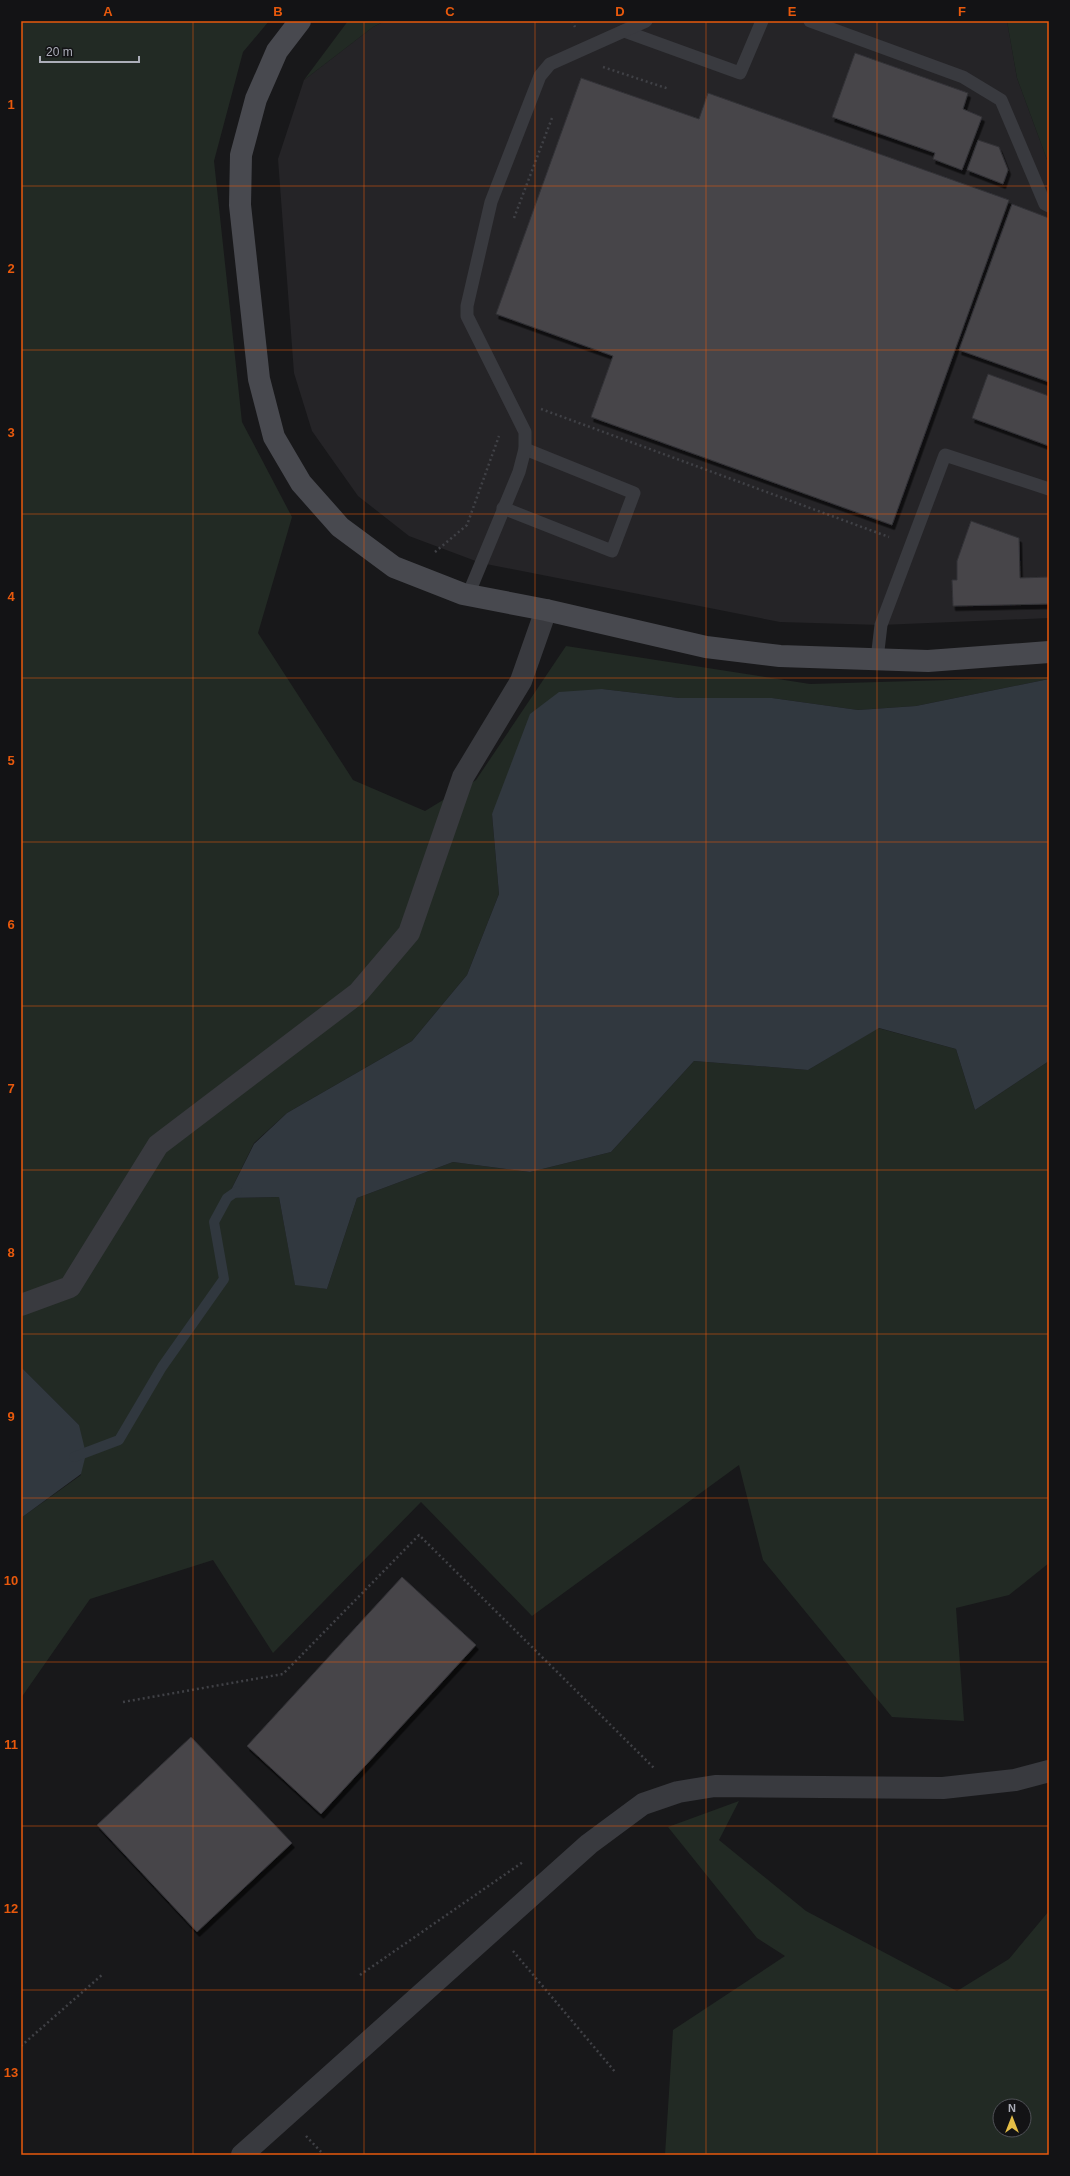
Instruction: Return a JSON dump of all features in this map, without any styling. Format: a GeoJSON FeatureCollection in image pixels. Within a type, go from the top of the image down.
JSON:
{"type":"FeatureCollection","features":[{"type":"Feature","properties":{"kind":"street"},"geometry":{"type":"LineString","coordinates":[[300,21],[277,51],[256,99],[241,155],[240,205],[259,379],[274,437],[301,483],[340,527],[394,567],[468,595],[546,610],[706,647],[780,656],[928,661],[1049,652]]}},
{"type":"Feature","properties":{"kind":"street"},"geometry":{"type":"LineString","coordinates":[[21,1305],[70,1287],[158,1145],[358,993],[409,933],[463,777],[521,681],[546,610]]}},
{"type":"Feature","properties":{"kind":"street"},"geometry":{"type":"LineString","coordinates":[[242,2155],[595,1839],[643,1804],[678,1792],[715,1786],[943,1788],[1015,1780],[1049,1771]]}},
{"type":"Feature","properties":{"kind":"lane"},"geometry":{"type":"LineString","coordinates":[[468,595],[519,472],[525,449],[525,432],[468,316],[468,306],[491,202],[540,76],[550,64],[646,21]]}},
{"type":"Feature","properties":{"kind":"lane"},"geometry":{"type":"LineString","coordinates":[[624,31],[740,73],[762,21]]}},
{"type":"Feature","properties":{"kind":"lane"},"geometry":{"type":"LineString","coordinates":[[810,21],[963,77],[1001,100],[1045,204],[1049,206]]}},
{"type":"Feature","properties":{"kind":"lane"},"geometry":{"type":"LineString","coordinates":[[503,508],[612,551],[634,493],[525,449]]}},
{"type":"Feature","properties":{"kind":"lane"},"geometry":{"type":"LineString","coordinates":[[877,659],[881,625],[945,455],[1049,489]]}},
{"type":"Feature","properties":{"kind":"path"},"geometry":{"type":"LineString","coordinates":[[599,66],[669,89]]}},
{"type":"Feature","properties":{"kind":"path"},"geometry":{"type":"LineString","coordinates":[[513,221],[555,110]]}},
{"type":"Feature","properties":{"kind":"path"},"geometry":{"type":"LineString","coordinates":[[538,408],[889,537],[886,544]]}},
{"type":"Feature","properties":{"kind":"path"},"geometry":{"type":"LineString","coordinates":[[433,554],[468,525],[500,432]]}},
{"type":"Feature","properties":{"kind":"path"},"geometry":{"type":"LineString","coordinates":[[123,1702],[283,1674],[419,1535],[678,1792]]}},
{"type":"Feature","properties":{"kind":"path"},"geometry":{"type":"LineString","coordinates":[[360,1975],[527,1859]]}},
{"type":"Feature","properties":{"kind":"path"},"geometry":{"type":"LineString","coordinates":[[494,1929],[616,2073]]}},
{"type":"Feature","properties":{"kind":"path"},"geometry":{"type":"LineString","coordinates":[[21,2046],[103,1974]]}},
{"type":"Feature","properties":{"kind":"shaded area"},"geometry":{"type":"Polygon","coordinates":[[[21,21],[269,21],[243,52],[214,161],[242,422],[292,517],[258,633],[353,780],[425,811],[476,780],[566,646],[810,684],[1049,677],[1049,679],[916,706],[858,710],[772,698],[679,698],[602,689],[492,814],[499,894],[467,975],[412,1041],[287,1113],[254,1143],[227,1198],[279,1197],[295,1284],[327,1289],[357,1198],[453,1162],[530,1172],[611,1152],[694,1061],[808,1070],[878,1028],[956,1049],[975,1110],[1049,1061],[1049,1563],[1009,1595],[956,1608],[964,1721],[892,1717],[763,1560],[739,1465],[532,1616],[421,1502],[273,1653],[213,1560],[90,1599],[21,1698],[21,1518],[81,1475],[79,1425],[21,1367],[21,21]]]}},
{"type":"Feature","properties":{"kind":"shaded area"},"geometry":{"type":"Polygon","coordinates":[[[348,21],[385,21],[373,27],[304,80],[348,21]]]}},
{"type":"Feature","properties":{"kind":"shaded area"},"geometry":{"type":"Polygon","coordinates":[[[385,21],[1007,21],[1017,78],[1049,165],[1049,618],[881,625],[780,622],[481,563],[409,536],[358,496],[312,431],[294,373],[278,159],[304,80],[373,27],[385,21]]]}},
{"type":"Feature","properties":{"kind":"shaded area"},"geometry":{"type":"Polygon","coordinates":[[[1007,21],[1049,21],[1049,165],[1017,78],[1007,21]]]}},
{"type":"Feature","properties":{"kind":"shaded area"},"geometry":{"type":"Polygon","coordinates":[[[1049,679],[1049,1061],[975,1110],[956,1049],[879,1028],[808,1070],[694,1061],[611,1152],[530,1172],[453,1162],[357,1198],[327,1289],[295,1285],[279,1197],[227,1198],[254,1144],[287,1113],[412,1041],[467,975],[499,894],[492,814],[530,714],[559,692],[602,689],[679,698],[772,698],[858,710],[916,706],[1049,679]]]}},
{"type":"Feature","properties":{"kind":"shaded area"},"geometry":{"type":"Polygon","coordinates":[[[21,1367],[79,1425],[86,1454],[81,1474],[21,1518],[21,1367]]]}},
{"type":"Feature","properties":{"kind":"shaded area"},"geometry":{"type":"Polygon","coordinates":[[[739,1801],[719,1840],[806,1911],[957,1991],[1009,1959],[1049,1911],[1049,2155],[665,2155],[673,2030],[785,1956],[757,1938],[668,1827],[739,1801]]]}},
{"type":"Feature","properties":{"kind":"building"},"geometry":{"type":"Polygon","coordinates":[[[855,53],[968,93],[963,109],[982,117],[962,170],[933,159],[935,153],[832,117],[855,53]]]}},
{"type":"Feature","properties":{"kind":"building"},"geometry":{"type":"Polygon","coordinates":[[[581,78],[699,119],[708,93],[1009,200],[892,525],[591,417],[613,356],[496,314],[581,78]]]}},
{"type":"Feature","properties":{"kind":"building"},"geometry":{"type":"Polygon","coordinates":[[[978,140],[999,147],[1008,170],[1003,184],[967,170],[978,140]]]}},
{"type":"Feature","properties":{"kind":"building"},"geometry":{"type":"Polygon","coordinates":[[[1012,204],[1049,218],[1049,382],[959,350],[1012,204]]]}},
{"type":"Feature","properties":{"kind":"building"},"geometry":{"type":"Polygon","coordinates":[[[988,374],[1049,396],[1049,446],[972,418],[988,374]]]}},
{"type":"Feature","properties":{"kind":"building"},"geometry":{"type":"Polygon","coordinates":[[[971,521],[1019,538],[1020,578],[1049,577],[1049,604],[953,606],[952,580],[957,580],[957,561],[971,521]]]}},
{"type":"Feature","properties":{"kind":"building"},"geometry":{"type":"Polygon","coordinates":[[[402,1577],[476,1645],[321,1814],[247,1746],[402,1577]]]}},
{"type":"Feature","properties":{"kind":"building"},"geometry":{"type":"Polygon","coordinates":[[[191,1737],[292,1843],[197,1932],[97,1825],[191,1737]]]}},
{"type":"Feature","properties":{"kind":"waterway"},"geometry":{"type":"LineString","coordinates":[[74,1457],[119,1440],[162,1367],[224,1279],[214,1222],[227,1198],[237,1191]]}}]}
